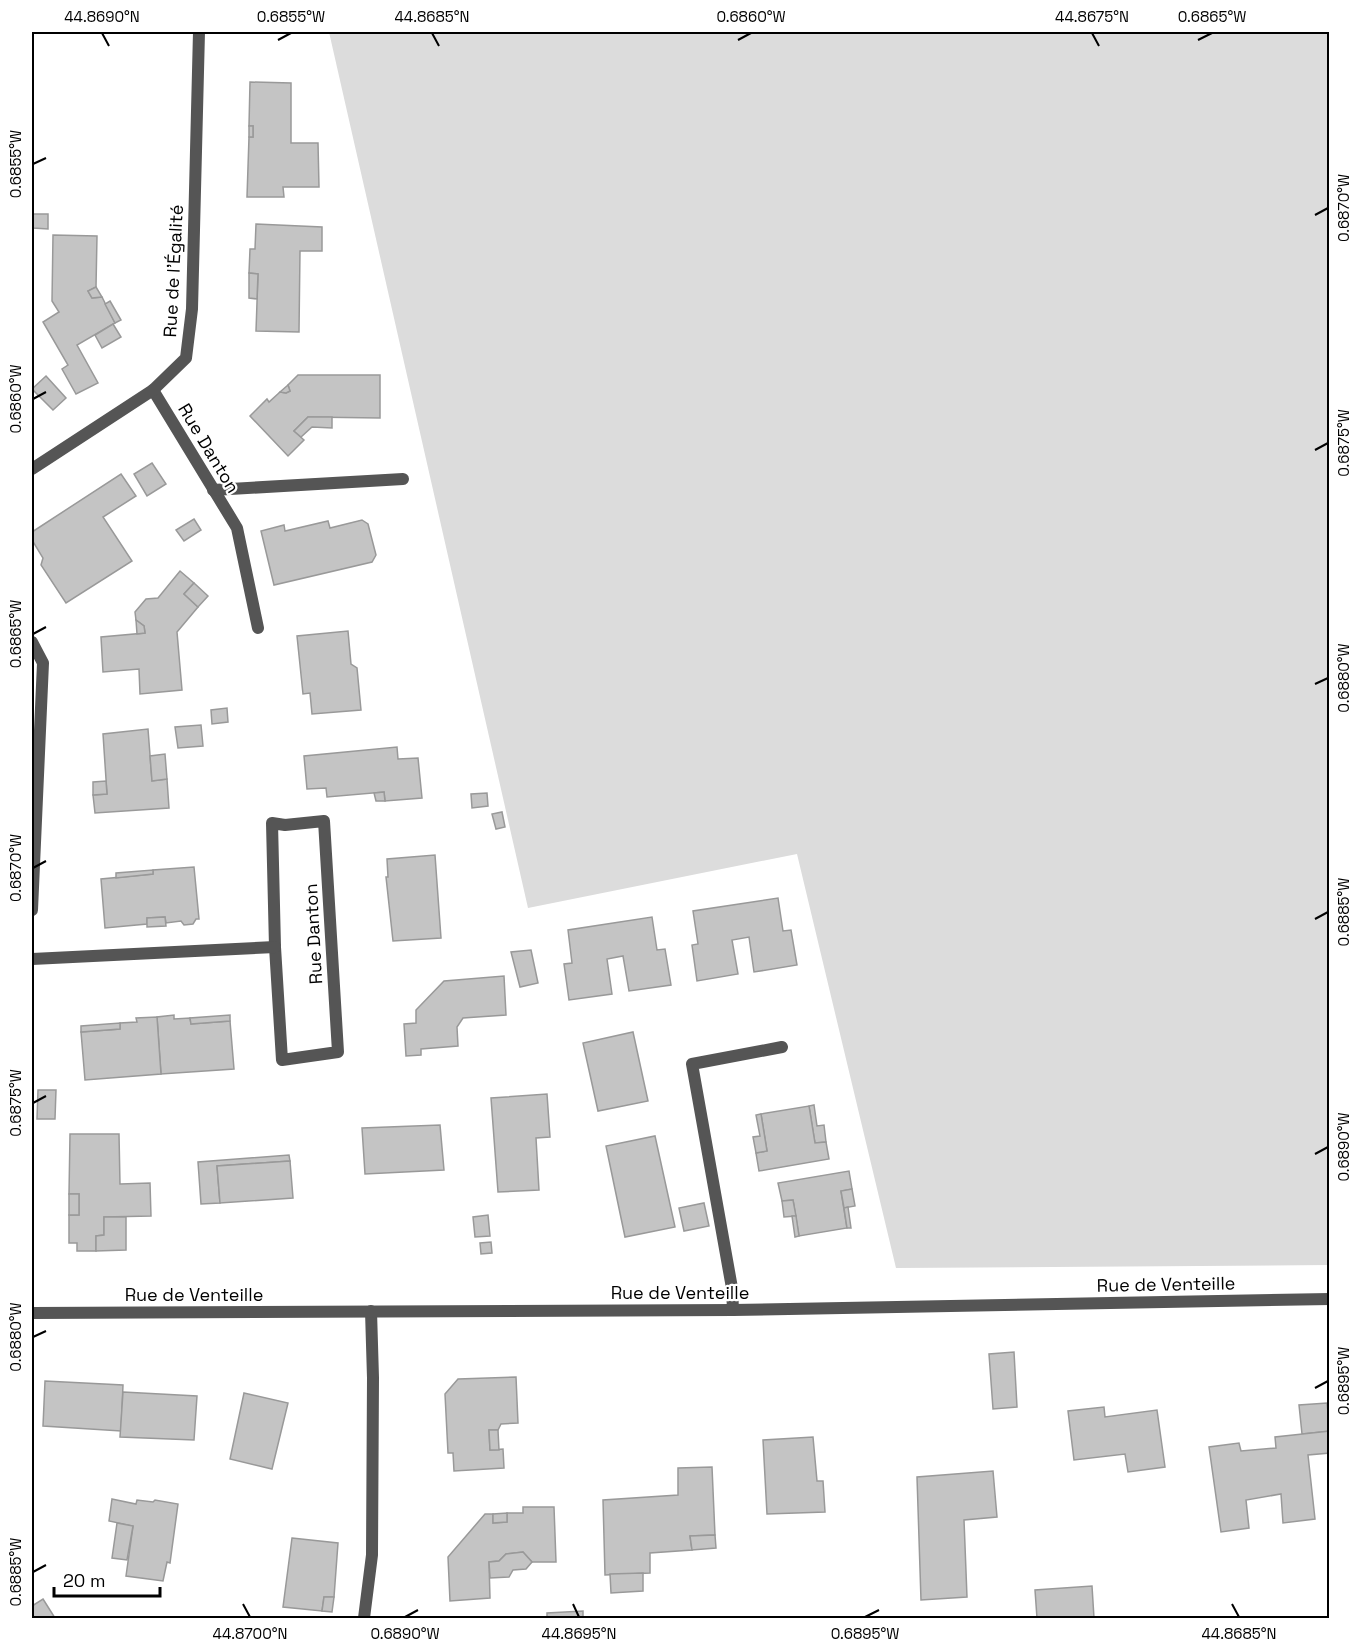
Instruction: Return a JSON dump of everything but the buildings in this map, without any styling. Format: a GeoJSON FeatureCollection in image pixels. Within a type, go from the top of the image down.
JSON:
{"type":"FeatureCollection","features":[{"type":"Feature","properties":{"kind":"street","name":"Rue de l'Égalité"},"geometry":{"type":"LineString","coordinates":[[32,469],[153,390],[186,358],[192,309],[199,32]]}},
{"type":"Feature","properties":{"kind":"street","name":"Rue Danton"},"geometry":{"type":"LineString","coordinates":[[153,390],[237,528],[258,628]]}},
{"type":"Feature","properties":{"kind":"street"},"geometry":{"type":"LineString","coordinates":[[213,490],[403,479]]}},
{"type":"Feature","properties":{"kind":"street"},"geometry":{"type":"LineString","coordinates":[[32,642],[43,663],[32,910]]}},
{"type":"Feature","properties":{"kind":"street","name":"Rue Danton"},"geometry":{"type":"LineString","coordinates":[[324,821],[338,1052],[282,1060],[275,947],[272,823],[285,825],[324,821]]}},
{"type":"Feature","properties":{"kind":"street"},"geometry":{"type":"LineString","coordinates":[[32,959],[275,947]]}},
{"type":"Feature","properties":{"kind":"street"},"geometry":{"type":"LineString","coordinates":[[733,1310],[732,1288],[692,1064],[782,1047]]}},
{"type":"Feature","properties":{"kind":"street","name":"Rue de Venteille"},"geometry":{"type":"LineString","coordinates":[[32,1313],[733,1310],[1329,1299]]}},
{"type":"Feature","properties":{"kind":"street"},"geometry":{"type":"LineString","coordinates":[[364,1618],[372,1555],[371,1311]]}},
{"type":"Feature","properties":{"kind":"shaded area"},"geometry":{"type":"Polygon","coordinates":[[[329,32],[1329,32],[1329,1265],[896,1268],[797,854],[528,908],[329,32]]]}}]}
